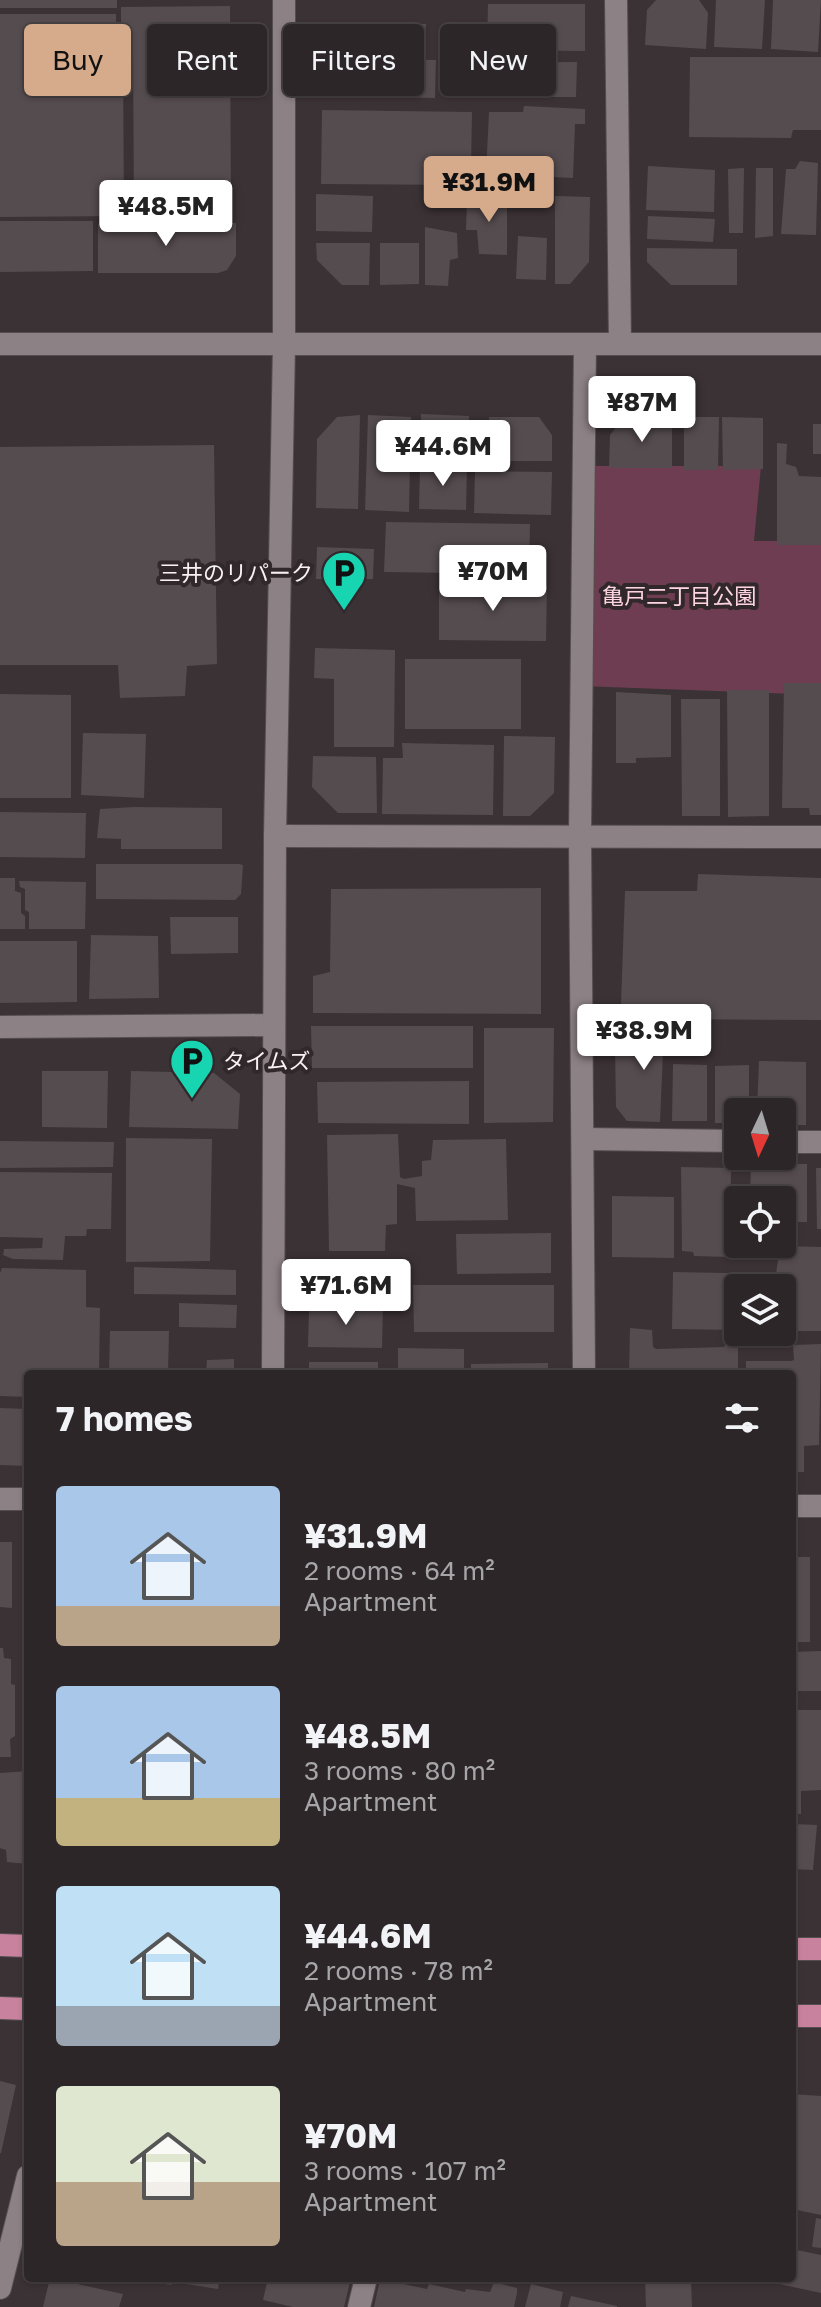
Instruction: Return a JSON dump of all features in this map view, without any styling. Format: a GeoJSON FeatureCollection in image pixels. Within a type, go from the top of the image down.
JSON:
{"type":"FeatureCollection","features":[{"type":"Feature","properties":{"kind":"main road"},"geometry":{"type":"LineString","coordinates":[[0,1945],[24,1946]]}},
{"type":"Feature","properties":{"kind":"main road"},"geometry":{"type":"LineString","coordinates":[[796,1949],[821,1949]]}},
{"type":"Feature","properties":{"kind":"main road"},"geometry":{"type":"LineString","coordinates":[[0,2008],[24,2009]]}},
{"type":"Feature","properties":{"kind":"main road"},"geometry":{"type":"LineString","coordinates":[[796,2016],[821,2016]]}},
{"type":"Feature","properties":{"kind":"street"},"geometry":{"type":"LineString","coordinates":[[273,1370],[273,1025],[284,344],[284,0]]}},
{"type":"Feature","properties":{"kind":"street"},"geometry":{"type":"LineString","coordinates":[[616,0],[620,344]]}},
{"type":"Feature","properties":{"kind":"street"},"geometry":{"type":"LineString","coordinates":[[0,344],[821,344]]}},
{"type":"Feature","properties":{"kind":"street"},"geometry":{"type":"LineString","coordinates":[[584,1370],[580,835],[585,344]]}},
{"type":"Feature","properties":{"kind":"street"},"geometry":{"type":"LineString","coordinates":[[275,836],[821,837]]}},
{"type":"Feature","properties":{"kind":"street"},"geometry":{"type":"LineString","coordinates":[[0,1027],[273,1025]]}},
{"type":"Feature","properties":{"kind":"street"},"geometry":{"type":"LineString","coordinates":[[584,1139],[724,1141]]}},
{"type":"Feature","properties":{"kind":"street"},"geometry":{"type":"LineString","coordinates":[[796,1142],[821,1142]]}},
{"type":"Feature","properties":{"kind":"street"},"geometry":{"type":"LineString","coordinates":[[0,1499],[24,1499]]}},
{"type":"Feature","properties":{"kind":"street"},"geometry":{"type":"LineString","coordinates":[[796,1506],[821,1506]]}},
{"type":"Feature","properties":{"kind":"street"},"geometry":{"type":"LineString","coordinates":[[0,2288],[24,2192]]}},
{"type":"Feature","properties":{"kind":"street"},"geometry":{"type":"LineString","coordinates":[[359,2307],[365,2282]]}},
{"type":"Feature","properties":{"kind":"green space","name":"亀戸二丁目公園"},"geometry":{"type":"Polygon","coordinates":[[[594,466],[761,466],[754,541],[821,541],[821,695],[580,686],[594,466]]]}},
{"type":"Feature","properties":{"kind":"building"},"geometry":{"type":"Polygon","coordinates":[[[0,0],[117,0],[117,8],[0,8],[0,0]]]}},
{"type":"Feature","properties":{"kind":"building"},"geometry":{"type":"Polygon","coordinates":[[[656,0],[699,0],[708,13],[706,49],[645,45],[647,10],[656,0]]]}},
{"type":"Feature","properties":{"kind":"building"},"geometry":{"type":"Polygon","coordinates":[[[716,0],[765,0],[762,49],[714,47],[716,0]]]}},
{"type":"Feature","properties":{"kind":"building"},"geometry":{"type":"Polygon","coordinates":[[[773,0],[821,0],[818,52],[771,49],[773,0]]]}},
{"type":"Feature","properties":{"kind":"building"},"geometry":{"type":"Polygon","coordinates":[[[488,4],[585,4],[585,51],[556,51],[556,24],[488,24],[488,4]]]}},
{"type":"Feature","properties":{"kind":"building"},"geometry":{"type":"Polygon","coordinates":[[[230,6],[230,24],[147,24],[147,96],[230,96],[231,217],[134,218],[133,51],[131,24],[121,24],[121,7],[230,6]]]}},
{"type":"Feature","properties":{"kind":"building"},"geometry":{"type":"Polygon","coordinates":[[[0,14],[116,14],[116,24],[24,24],[24,96],[123,96],[124,216],[0,217],[0,14]]]}},
{"type":"Feature","properties":{"kind":"building"},"geometry":{"type":"Polygon","coordinates":[[[690,57],[821,57],[821,130],[793,130],[791,138],[689,137],[690,57]]]}},
{"type":"Feature","properties":{"kind":"building"},"geometry":{"type":"Polygon","coordinates":[[[424,60],[436,60],[435,98],[320,96],[424,96],[424,60]]]}},
{"type":"Feature","properties":{"kind":"building"},"geometry":{"type":"Polygon","coordinates":[[[556,62],[577,62],[576,97],[445,97],[556,96],[556,62]]]}},
{"type":"Feature","properties":{"kind":"building"},"geometry":{"type":"Polygon","coordinates":[[[524,106],[585,109],[585,124],[575,124],[573,178],[486,174],[489,112],[523,112],[524,106]]]}},
{"type":"Feature","properties":{"kind":"building"},"geometry":{"type":"Polygon","coordinates":[[[322,110],[472,112],[471,165],[467,167],[466,185],[321,184],[322,110]]]}},
{"type":"Feature","properties":{"kind":"building"},"geometry":{"type":"Polygon","coordinates":[[[800,161],[818,163],[816,235],[781,234],[786,169],[795,169],[800,161]]]}},
{"type":"Feature","properties":{"kind":"building"},"geometry":{"type":"Polygon","coordinates":[[[648,166],[715,170],[714,212],[646,210],[648,166]]]}},
{"type":"Feature","properties":{"kind":"building"},"geometry":{"type":"Polygon","coordinates":[[[744,168],[743,233],[729,233],[728,169],[744,168]]]}},
{"type":"Feature","properties":{"kind":"building"},"geometry":{"type":"Polygon","coordinates":[[[756,168],[773,168],[773,236],[755,238],[756,168]]]}},
{"type":"Feature","properties":{"kind":"building"},"geometry":{"type":"Polygon","coordinates":[[[316,194],[373,196],[372,232],[316,231],[316,194]]]}},
{"type":"Feature","properties":{"kind":"building"},"geometry":{"type":"Polygon","coordinates":[[[555,196],[590,197],[589,262],[570,284],[555,284],[555,196]]]}},
{"type":"Feature","properties":{"kind":"building"},"geometry":{"type":"Polygon","coordinates":[[[507,198],[507,255],[479,254],[477,230],[466,230],[467,199],[507,198]]]}},
{"type":"Feature","properties":{"kind":"building"},"geometry":{"type":"Polygon","coordinates":[[[648,216],[715,219],[713,242],[647,239],[648,216]]]}},
{"type":"Feature","properties":{"kind":"building"},"geometry":{"type":"Polygon","coordinates":[[[0,221],[93,221],[93,271],[0,272],[0,221]]]}},
{"type":"Feature","properties":{"kind":"building"},"geometry":{"type":"Polygon","coordinates":[[[236,223],[236,256],[227,270],[218,273],[98,273],[98,224],[236,223]]]}},
{"type":"Feature","properties":{"kind":"building"},"geometry":{"type":"Polygon","coordinates":[[[425,227],[457,233],[458,258],[450,260],[448,286],[425,285],[425,227]]]}},
{"type":"Feature","properties":{"kind":"building"},"geometry":{"type":"Polygon","coordinates":[[[518,236],[547,238],[546,280],[516,279],[518,236]]]}},
{"type":"Feature","properties":{"kind":"building"},"geometry":{"type":"Polygon","coordinates":[[[316,243],[370,243],[369,285],[342,285],[317,260],[316,243]]]}},
{"type":"Feature","properties":{"kind":"building"},"geometry":{"type":"Polygon","coordinates":[[[380,243],[419,243],[419,284],[380,285],[380,243]]]}},
{"type":"Feature","properties":{"kind":"building"},"geometry":{"type":"Polygon","coordinates":[[[647,248],[737,249],[737,285],[671,285],[647,262],[647,248]]]}},
{"type":"Feature","properties":{"kind":"building"},"geometry":{"type":"Polygon","coordinates":[[[421,414],[469,416],[468,456],[420,457],[421,414]]]}},
{"type":"Feature","properties":{"kind":"building"},"geometry":{"type":"Polygon","coordinates":[[[360,415],[358,509],[316,508],[317,439],[337,417],[360,415]]]}},
{"type":"Feature","properties":{"kind":"building"},"geometry":{"type":"Polygon","coordinates":[[[368,415],[411,417],[409,512],[365,510],[368,415]]]}},
{"type":"Feature","properties":{"kind":"building"},"geometry":{"type":"Polygon","coordinates":[[[489,417],[539,417],[552,435],[552,461],[479,461],[478,439],[488,438],[489,417]]]}},
{"type":"Feature","properties":{"kind":"building"},"geometry":{"type":"Polygon","coordinates":[[[624,417],[672,418],[672,468],[609,468],[610,435],[624,417]]]}},
{"type":"Feature","properties":{"kind":"building"},"geometry":{"type":"Polygon","coordinates":[[[684,417],[719,417],[718,470],[684,470],[684,417]]]}},
{"type":"Feature","properties":{"kind":"building"},"geometry":{"type":"Polygon","coordinates":[[[722,417],[763,418],[763,469],[723,470],[722,417]]]}},
{"type":"Feature","properties":{"kind":"building"},"geometry":{"type":"Polygon","coordinates":[[[813,424],[821,424],[821,454],[813,454],[813,424]]]}},
{"type":"Feature","properties":{"kind":"building"},"geometry":{"type":"Polygon","coordinates":[[[777,443],[787,444],[786,464],[796,467],[799,476],[821,477],[821,545],[777,545],[777,443]]]}},
{"type":"Feature","properties":{"kind":"building"},"geometry":{"type":"Polygon","coordinates":[[[214,445],[217,664],[187,666],[185,696],[120,698],[118,665],[0,665],[0,447],[214,445]]]}},
{"type":"Feature","properties":{"kind":"building"},"geometry":{"type":"Polygon","coordinates":[[[420,466],[467,467],[466,510],[419,509],[420,466]]]}},
{"type":"Feature","properties":{"kind":"building"},"geometry":{"type":"Polygon","coordinates":[[[475,471],[552,472],[551,515],[474,513],[475,471]]]}},
{"type":"Feature","properties":{"kind":"building"},"geometry":{"type":"Polygon","coordinates":[[[386,522],[530,524],[529,574],[384,572],[386,522]]]}},
{"type":"Feature","properties":{"kind":"building"},"geometry":{"type":"Polygon","coordinates":[[[317,547],[374,549],[373,579],[316,579],[317,547]]]}},
{"type":"Feature","properties":{"kind":"building"},"geometry":{"type":"Polygon","coordinates":[[[439,585],[547,586],[546,641],[439,640],[439,585]]]}},
{"type":"Feature","properties":{"kind":"building"},"geometry":{"type":"Polygon","coordinates":[[[315,648],[395,650],[394,747],[334,747],[334,679],[314,678],[315,648]]]}},
{"type":"Feature","properties":{"kind":"building"},"geometry":{"type":"Polygon","coordinates":[[[405,659],[521,659],[521,729],[405,729],[405,659]]]}},
{"type":"Feature","properties":{"kind":"building"},"geometry":{"type":"Polygon","coordinates":[[[784,683],[821,683],[821,815],[810,815],[809,808],[782,808],[784,683]]]}},
{"type":"Feature","properties":{"kind":"building"},"geometry":{"type":"Polygon","coordinates":[[[727,690],[769,690],[769,816],[728,817],[727,690]]]}},
{"type":"Feature","properties":{"kind":"building"},"geometry":{"type":"Polygon","coordinates":[[[616,692],[671,695],[671,757],[636,758],[636,763],[616,763],[616,692]]]}},
{"type":"Feature","properties":{"kind":"building"},"geometry":{"type":"Polygon","coordinates":[[[0,694],[71,695],[71,798],[0,798],[0,694]]]}},
{"type":"Feature","properties":{"kind":"building"},"geometry":{"type":"Polygon","coordinates":[[[681,699],[720,699],[720,816],[682,816],[681,699]]]}},
{"type":"Feature","properties":{"kind":"building"},"geometry":{"type":"Polygon","coordinates":[[[83,733],[146,734],[144,798],[81,795],[83,733]]]}},
{"type":"Feature","properties":{"kind":"building"},"geometry":{"type":"Polygon","coordinates":[[[504,736],[555,737],[554,793],[530,816],[503,816],[504,736]]]}},
{"type":"Feature","properties":{"kind":"building"},"geometry":{"type":"Polygon","coordinates":[[[402,743],[494,745],[493,815],[382,814],[383,758],[403,758],[402,743]]]}},
{"type":"Feature","properties":{"kind":"building"},"geometry":{"type":"Polygon","coordinates":[[[313,756],[376,757],[377,813],[338,813],[312,787],[313,756]]]}},
{"type":"Feature","properties":{"kind":"building"},"geometry":{"type":"Polygon","coordinates":[[[222,808],[222,849],[121,849],[121,839],[97,838],[100,809],[222,808]]]}},
{"type":"Feature","properties":{"kind":"building"},"geometry":{"type":"Polygon","coordinates":[[[0,812],[86,813],[85,858],[0,857],[0,812]]]}},
{"type":"Feature","properties":{"kind":"building"},"geometry":{"type":"Polygon","coordinates":[[[96,864],[239,864],[243,865],[241,894],[235,900],[96,899],[96,864]]]}},
{"type":"Feature","properties":{"kind":"building"},"geometry":{"type":"Polygon","coordinates":[[[698,874],[821,878],[821,1020],[660,1019],[659,1007],[621,1004],[625,891],[697,891],[698,874]]]}},
{"type":"Feature","properties":{"kind":"building"},"geometry":{"type":"Polygon","coordinates":[[[0,878],[15,878],[15,891],[21,893],[25,929],[0,929],[0,878]]]}},
{"type":"Feature","properties":{"kind":"building"},"geometry":{"type":"Polygon","coordinates":[[[19,881],[86,882],[85,929],[29,929],[25,889],[20,887],[19,881]]]}},
{"type":"Feature","properties":{"kind":"building"},"geometry":{"type":"Polygon","coordinates":[[[541,888],[541,1014],[313,1013],[313,976],[330,972],[331,889],[541,888]]]}},
{"type":"Feature","properties":{"kind":"building"},"geometry":{"type":"Polygon","coordinates":[[[170,917],[238,917],[238,953],[171,954],[170,917]]]}},
{"type":"Feature","properties":{"kind":"building"},"geometry":{"type":"Polygon","coordinates":[[[91,935],[158,936],[159,998],[89,999],[91,935]]]}},
{"type":"Feature","properties":{"kind":"building"},"geometry":{"type":"Polygon","coordinates":[[[0,941],[77,941],[77,1002],[0,1003],[0,941]]]}},
{"type":"Feature","properties":{"kind":"building"},"geometry":{"type":"Polygon","coordinates":[[[311,1026],[473,1026],[473,1068],[312,1068],[311,1026]]]}},
{"type":"Feature","properties":{"kind":"building"},"geometry":{"type":"Polygon","coordinates":[[[484,1028],[554,1028],[553,1122],[484,1123],[484,1028]]]}},
{"type":"Feature","properties":{"kind":"building"},"geometry":{"type":"Polygon","coordinates":[[[620,1032],[676,1032],[676,1036],[694,1037],[694,1051],[663,1052],[660,1122],[627,1121],[616,1107],[615,1048],[620,1032]]]}},
{"type":"Feature","properties":{"kind":"building"},"geometry":{"type":"Polygon","coordinates":[[[759,1061],[806,1062],[806,1125],[796,1125],[796,1098],[758,1098],[759,1061]]]}},
{"type":"Feature","properties":{"kind":"building"},"geometry":{"type":"Polygon","coordinates":[[[673,1064],[707,1065],[707,1121],[672,1121],[673,1064]]]}},
{"type":"Feature","properties":{"kind":"building"},"geometry":{"type":"Polygon","coordinates":[[[749,1065],[749,1098],[724,1098],[724,1123],[715,1123],[715,1066],[749,1065]]]}},
{"type":"Feature","properties":{"kind":"building"},"geometry":{"type":"Polygon","coordinates":[[[42,1071],[108,1071],[107,1128],[42,1127],[42,1071]]]}},
{"type":"Feature","properties":{"kind":"building"},"geometry":{"type":"Polygon","coordinates":[[[131,1071],[214,1073],[240,1094],[238,1129],[129,1127],[131,1071]]]}},
{"type":"Feature","properties":{"kind":"building"},"geometry":{"type":"Polygon","coordinates":[[[469,1081],[469,1124],[318,1123],[317,1082],[469,1081]]]}},
{"type":"Feature","properties":{"kind":"building"},"geometry":{"type":"Polygon","coordinates":[[[398,1134],[400,1177],[404,1179],[422,1176],[422,1161],[431,1160],[433,1140],[506,1139],[508,1220],[416,1221],[415,1188],[397,1184],[397,1224],[386,1225],[385,1251],[329,1251],[327,1135],[398,1134]]]}},
{"type":"Feature","properties":{"kind":"building"},"geometry":{"type":"Polygon","coordinates":[[[126,1138],[212,1139],[210,1261],[126,1262],[126,1138]]]}},
{"type":"Feature","properties":{"kind":"building"},"geometry":{"type":"Polygon","coordinates":[[[0,1141],[114,1142],[113,1167],[0,1168],[0,1141]]]}},
{"type":"Feature","properties":{"kind":"building"},"geometry":{"type":"Polygon","coordinates":[[[796,1164],[807,1164],[807,1222],[796,1222],[796,1186],[750,1186],[751,1170],[796,1170],[796,1164]]]}},
{"type":"Feature","properties":{"kind":"building"},"geometry":{"type":"Polygon","coordinates":[[[681,1167],[731,1170],[731,1186],[724,1186],[724,1257],[694,1256],[693,1252],[682,1251],[681,1167]]]}},
{"type":"Feature","properties":{"kind":"building"},"geometry":{"type":"Polygon","coordinates":[[[816,1168],[821,1168],[821,1229],[817,1229],[816,1168]]]}},
{"type":"Feature","properties":{"kind":"building"},"geometry":{"type":"Polygon","coordinates":[[[0,1172],[112,1173],[111,1229],[87,1229],[86,1236],[65,1236],[63,1260],[13,1259],[3,1255],[4,1249],[42,1248],[43,1238],[0,1237],[0,1172]]]}},
{"type":"Feature","properties":{"kind":"building"},"geometry":{"type":"Polygon","coordinates":[[[612,1196],[674,1197],[674,1258],[612,1257],[612,1196]]]}},
{"type":"Feature","properties":{"kind":"building"},"geometry":{"type":"Polygon","coordinates":[[[551,1233],[551,1273],[457,1274],[456,1234],[551,1233]]]}},
{"type":"Feature","properties":{"kind":"building"},"geometry":{"type":"Polygon","coordinates":[[[796,1246],[821,1247],[821,1331],[796,1331],[796,1274],[776,1274],[778,1258],[796,1258],[796,1246]]]}},
{"type":"Feature","properties":{"kind":"building"},"geometry":{"type":"Polygon","coordinates":[[[134,1267],[236,1270],[236,1295],[134,1294],[134,1267]]]}},
{"type":"Feature","properties":{"kind":"building"},"geometry":{"type":"Polygon","coordinates":[[[2,1268],[86,1270],[86,1307],[100,1308],[99,1370],[24,1370],[24,1397],[0,1396],[2,1268]]]}},
{"type":"Feature","properties":{"kind":"building"},"geometry":{"type":"Polygon","coordinates":[[[673,1272],[776,1274],[724,1274],[724,1330],[672,1329],[673,1272]]]}},
{"type":"Feature","properties":{"kind":"building"},"geometry":{"type":"Polygon","coordinates":[[[413,1285],[554,1285],[554,1332],[414,1332],[413,1285]]]}},
{"type":"Feature","properties":{"kind":"building"},"geometry":{"type":"Polygon","coordinates":[[[179,1303],[237,1305],[236,1328],[179,1327],[179,1303]]]}},
{"type":"Feature","properties":{"kind":"building"},"geometry":{"type":"Polygon","coordinates":[[[383,1306],[382,1348],[308,1347],[309,1307],[383,1306]]]}},
{"type":"Feature","properties":{"kind":"building"},"geometry":{"type":"Polygon","coordinates":[[[630,1328],[652,1330],[653,1347],[656,1349],[738,1346],[738,1370],[629,1370],[630,1328]]]}},
{"type":"Feature","properties":{"kind":"building"},"geometry":{"type":"Polygon","coordinates":[[[110,1331],[169,1331],[168,1370],[109,1370],[110,1331]]]}},
{"type":"Feature","properties":{"kind":"building"},"geometry":{"type":"Polygon","coordinates":[[[821,1344],[819,1445],[804,1446],[804,1472],[796,1472],[796,1370],[746,1370],[746,1361],[794,1360],[793,1346],[821,1344]]]}},
{"type":"Feature","properties":{"kind":"building"},"geometry":{"type":"Polygon","coordinates":[[[398,1348],[464,1349],[464,1370],[398,1370],[398,1348]]]}},
{"type":"Feature","properties":{"kind":"building"},"geometry":{"type":"Polygon","coordinates":[[[234,1359],[234,1370],[206,1370],[207,1360],[234,1359]]]}},
{"type":"Feature","properties":{"kind":"building"},"geometry":{"type":"Polygon","coordinates":[[[309,1362],[378,1362],[378,1370],[309,1370],[309,1362]]]}},
{"type":"Feature","properties":{"kind":"building"},"geometry":{"type":"Polygon","coordinates":[[[548,1363],[548,1370],[471,1370],[471,1364],[548,1363]]]}},
{"type":"Feature","properties":{"kind":"building"},"geometry":{"type":"Polygon","coordinates":[[[0,1408],[24,1409],[24,1466],[0,1465],[0,1408]]]}},
{"type":"Feature","properties":{"kind":"building"},"geometry":{"type":"Polygon","coordinates":[[[0,1542],[12,1542],[12,1608],[0,1607],[0,1542]]]}},
{"type":"Feature","properties":{"kind":"building"},"geometry":{"type":"Polygon","coordinates":[[[796,1557],[810,1557],[810,1642],[796,1642],[796,1557]]]}},
{"type":"Feature","properties":{"kind":"building"},"geometry":{"type":"Polygon","coordinates":[[[0,1648],[3,1648],[4,1658],[11,1659],[11,1684],[15,1685],[15,1736],[10,1739],[11,1757],[0,1757],[0,1648]]]}},
{"type":"Feature","properties":{"kind":"building"},"geometry":{"type":"Polygon","coordinates":[[[821,1651],[821,1691],[796,1691],[796,1652],[821,1651]]]}},
{"type":"Feature","properties":{"kind":"building"},"geometry":{"type":"Polygon","coordinates":[[[796,1710],[821,1710],[821,1790],[801,1791],[801,1814],[796,1814],[796,1710]]]}},
{"type":"Feature","properties":{"kind":"building"},"geometry":{"type":"Polygon","coordinates":[[[24,1771],[24,1864],[7,1862],[6,1850],[0,1848],[0,1773],[24,1771]]]}},
{"type":"Feature","properties":{"kind":"building"},"geometry":{"type":"Polygon","coordinates":[[[796,1824],[817,1825],[813,1870],[796,1869],[796,1824]]]}},
{"type":"Feature","properties":{"kind":"building"},"geometry":{"type":"Polygon","coordinates":[[[0,2081],[16,2085],[1,2153],[0,2153],[0,2081]]]}},
{"type":"Feature","properties":{"kind":"building"},"geometry":{"type":"Polygon","coordinates":[[[796,2094],[821,2096],[821,2215],[796,2210],[796,2094]]]}},
{"type":"Feature","properties":{"kind":"building"},"geometry":{"type":"Polygon","coordinates":[[[816,2218],[821,2219],[821,2248],[812,2247],[816,2218]]]}},
{"type":"Feature","properties":{"kind":"building"},"geometry":{"type":"Polygon","coordinates":[[[796,2250],[821,2255],[821,2293],[770,2282],[796,2282],[796,2250]]]}},
{"type":"Feature","properties":{"kind":"building"},"geometry":{"type":"Polygon","coordinates":[[[49,2282],[68,2282],[123,2294],[119,2307],[43,2307],[49,2282]]]}},
{"type":"Feature","properties":{"kind":"building"},"geometry":{"type":"Polygon","coordinates":[[[173,2282],[219,2282],[218,2289],[173,2282]]]}},
{"type":"Feature","properties":{"kind":"building"},"geometry":{"type":"Polygon","coordinates":[[[267,2282],[350,2282],[344,2307],[293,2307],[263,2300],[267,2282]]]}},
{"type":"Feature","properties":{"kind":"building"},"geometry":{"type":"Polygon","coordinates":[[[379,2282],[427,2289],[429,2284],[465,2292],[466,2289],[490,2292],[494,2282],[517,2288],[514,2307],[374,2307],[379,2282]]]}},
{"type":"Feature","properties":{"kind":"building"},"geometry":{"type":"Polygon","coordinates":[[[645,2282],[691,2282],[692,2307],[646,2307],[645,2282]]]}},
{"type":"Feature","properties":{"kind":"building"},"geometry":{"type":"Polygon","coordinates":[[[531,2284],[563,2292],[560,2307],[525,2307],[531,2284]]]}},
{"type":"Feature","properties":{"kind":"building"},"geometry":{"type":"Polygon","coordinates":[[[571,2296],[617,2306],[617,2307],[568,2307],[571,2296]]]}},
{"type":"Feature","properties":{"kind":"place","name":"三井のリパーク"},"geometry":{"type":"Point","coordinates":[344,612]}},
{"type":"Feature","properties":{"kind":"place","name":"タイムズ"},"geometry":{"type":"Point","coordinates":[192,1100]}}]}
